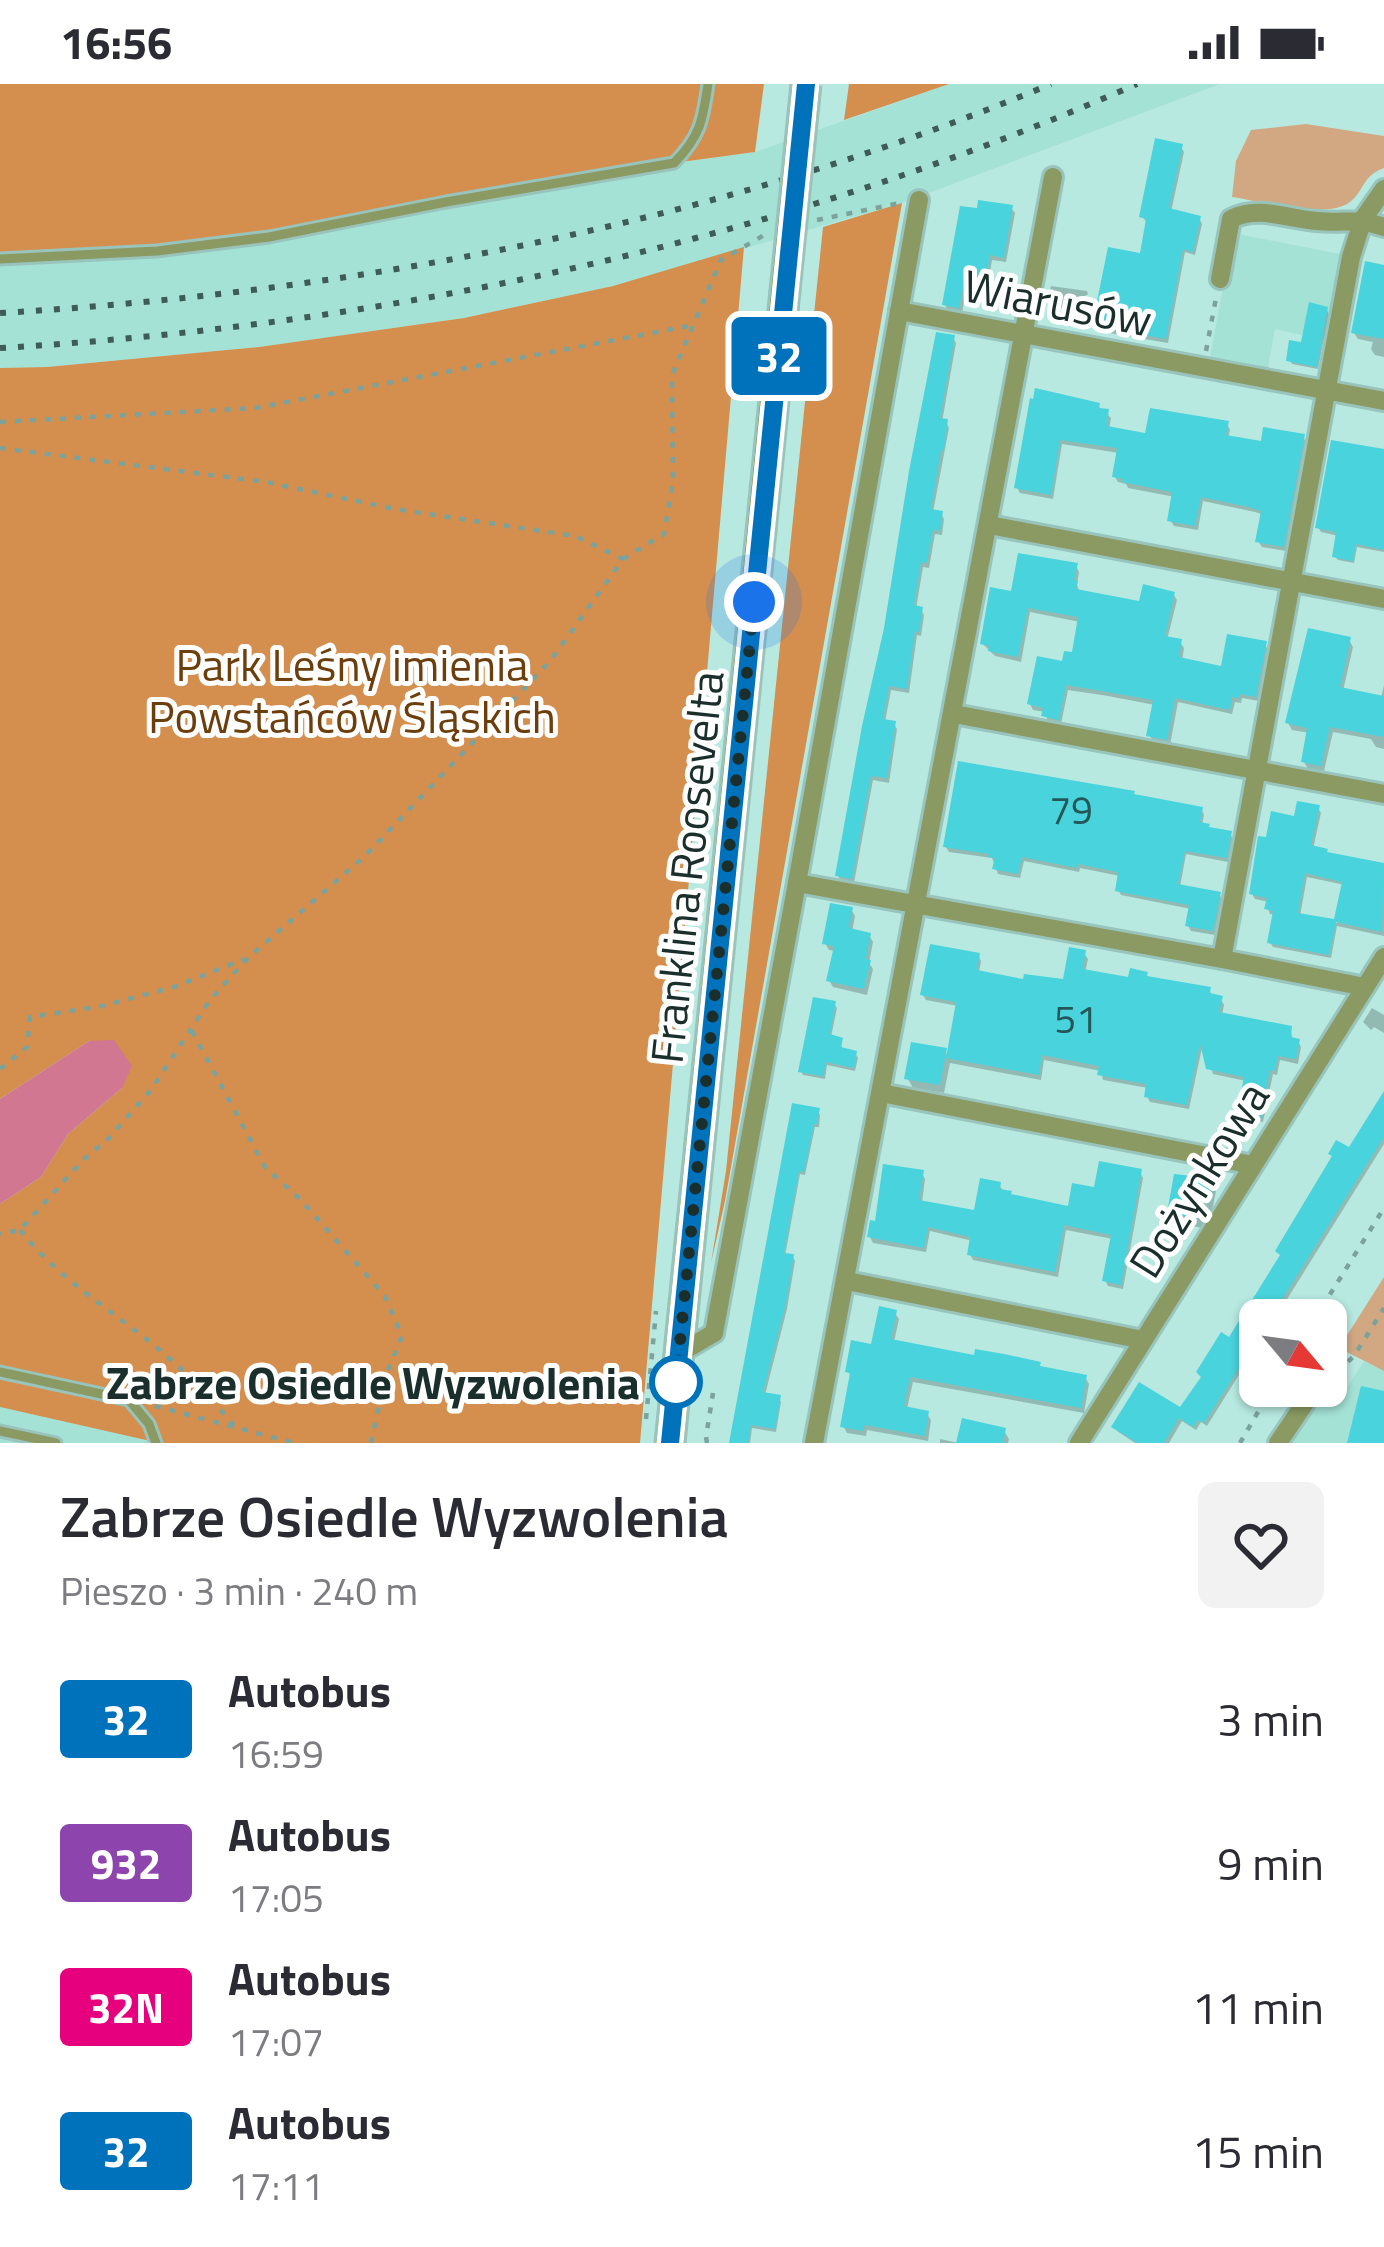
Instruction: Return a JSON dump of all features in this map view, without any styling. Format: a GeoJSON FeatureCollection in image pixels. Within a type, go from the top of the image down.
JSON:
{"type":"FeatureCollection","features":[{"type":"Feature","properties":{"kind":"street","name":"Franklina Roosevelta"},"geometry":{"type":"LineString","coordinates":[[670,1443],[806,84]]}},
{"type":"Feature","properties":{"kind":"street"},"geometry":{"type":"LineString","coordinates":[[814,1443],[1053,177]]}},
{"type":"Feature","properties":{"kind":"street"},"geometry":{"type":"LineString","coordinates":[[1222,958],[1351,257],[1363,219],[1384,189]]}},
{"type":"Feature","properties":{"kind":"street"},"geometry":{"type":"LineString","coordinates":[[680,1353],[714,1333],[919,200]]}},
{"type":"Feature","properties":{"kind":"street","name":"Wiarusów"},"geometry":{"type":"LineString","coordinates":[[1220,279],[1231,219],[1243,213],[1321,222],[1363,219],[1384,226]]}},
{"type":"Feature","properties":{"kind":"street","name":"Wiarusów"},"geometry":{"type":"LineString","coordinates":[[898,311],[1384,401]]}},
{"type":"Feature","properties":{"kind":"street"},"geometry":{"type":"LineString","coordinates":[[989,525],[1384,599]]}},
{"type":"Feature","properties":{"kind":"street"},"geometry":{"type":"LineString","coordinates":[[954,714],[1384,794]]}},
{"type":"Feature","properties":{"kind":"street"},"geometry":{"type":"LineString","coordinates":[[797,883],[1365,987]]}},
{"type":"Feature","properties":{"kind":"street","name":"Dożynkowa"},"geometry":{"type":"LineString","coordinates":[[1079,1443],[1384,957]]}},
{"type":"Feature","properties":{"kind":"street"},"geometry":{"type":"LineString","coordinates":[[881,1093],[1253,1165]]}},
{"type":"Feature","properties":{"kind":"street"},"geometry":{"type":"LineString","coordinates":[[847,1281],[1143,1340]]}},
{"type":"Feature","properties":{"kind":"street"},"geometry":{"type":"LineString","coordinates":[[1278,1443],[1302,1407]]}},
{"type":"Feature","properties":{"kind":"lane"},"geometry":{"type":"LineString","coordinates":[[0,259],[253,239],[674,163],[692,145],[702,124],[709,84]]}},
{"type":"Feature","properties":{"kind":"lane"},"geometry":{"type":"LineString","coordinates":[[0,1372],[129,1400],[156,1443]]}},
{"type":"Feature","properties":{"kind":"lane"},"geometry":{"type":"LineString","coordinates":[[0,1431],[56,1443]]}},
{"type":"Feature","properties":{"kind":"path","name":"Wiarusów"},"geometry":{"type":"LineString","coordinates":[[1203,369],[1220,279]]}},
{"type":"Feature","properties":{"kind":"path"},"geometry":{"type":"LineString","coordinates":[[0,422],[255,408],[694,325],[672,375],[673,481],[664,534],[623,559],[551,660],[365,856],[249,957],[210,1000],[137,1106],[20,1230],[0,1234]]}},
{"type":"Feature","properties":{"kind":"path"},"geometry":{"type":"LineString","coordinates":[[0,448],[266,482],[575,536],[623,559]]}},
{"type":"Feature","properties":{"kind":"path"},"geometry":{"type":"LineString","coordinates":[[0,1069],[28,1047],[30,1017],[101,1006],[177,986],[249,957]]}},
{"type":"Feature","properties":{"kind":"path"},"geometry":{"type":"LineString","coordinates":[[191,1029],[265,1167],[300,1198],[385,1296],[402,1336],[385,1378],[371,1443]]}},
{"type":"Feature","properties":{"kind":"path"},"geometry":{"type":"LineString","coordinates":[[1327,1299],[1384,1208]]}},
{"type":"Feature","properties":{"kind":"path"},"geometry":{"type":"LineString","coordinates":[[20,1230],[58,1272],[207,1392],[234,1426]]}},
{"type":"Feature","properties":{"kind":"path"},"geometry":{"type":"LineString","coordinates":[[1347,1362],[1384,1308]]}},
{"type":"Feature","properties":{"kind":"path"},"geometry":{"type":"LineString","coordinates":[[645,1424],[656,1311]]}},
{"type":"Feature","properties":{"kind":"path"},"geometry":{"type":"LineString","coordinates":[[707,1443],[713,1393]]}},
{"type":"Feature","properties":{"kind":"path"},"geometry":{"type":"LineString","coordinates":[[129,1400],[294,1443]]}},
{"type":"Feature","properties":{"kind":"path"},"geometry":{"type":"LineString","coordinates":[[1240,1443],[1261,1407]]}},
{"type":"Feature","properties":{"kind":"shaded area"},"geometry":{"type":"Polygon","coordinates":[[[949,84],[1220,84],[902,203],[613,286],[464,318],[259,347],[0,368],[0,259],[755,152],[949,84]]]}},
{"type":"Feature","properties":{"kind":"shaded area"},"geometry":{"type":"Polygon","coordinates":[[[1306,124],[1384,136],[1384,168],[1339,207],[1310,209],[1232,197],[1236,161],[1251,130],[1306,124]]]}},
{"type":"Feature","properties":{"kind":"shaded area"},"geometry":{"type":"Polygon","coordinates":[[[1233,233],[1345,255],[1329,341],[1275,329],[1267,373],[1209,363],[1233,233]]]}},
{"type":"Feature","properties":{"kind":"shaded area"},"geometry":{"type":"Polygon","coordinates":[[[114,1040],[132,1066],[122,1088],[68,1134],[41,1177],[0,1204],[0,1099],[89,1041],[114,1040]]]}},
{"type":"Feature","properties":{"kind":"shaded area"},"geometry":{"type":"Polygon","coordinates":[[[1384,1277],[1384,1371],[1347,1352],[1347,1335],[1384,1277]]]}},
{"type":"Feature","properties":{"kind":"shaded area"},"geometry":{"type":"Polygon","coordinates":[[[1364,1361],[1384,1371],[1384,1443],[1288,1443],[1309,1411],[1347,1407],[1347,1388],[1364,1361]]]}},
{"type":"Feature","properties":{"kind":"shaded area"},"geometry":{"type":"Polygon","coordinates":[[[0,1407],[159,1443],[0,1443],[0,1407]]]}},
{"type":"Feature","properties":{"kind":"green space"},"geometry":{"type":"Polygon","coordinates":[[[0,84],[764,84],[755,152],[220,244],[0,259],[0,84]]]}},
{"type":"Feature","properties":{"kind":"green space"},"geometry":{"type":"Polygon","coordinates":[[[849,84],[949,84],[844,120],[849,84]]]}},
{"type":"Feature","properties":{"kind":"green space"},"geometry":{"type":"Polygon","coordinates":[[[902,203],[711,1263],[726,1171],[823,227],[902,203]]]}},
{"type":"Feature","properties":{"kind":"green space","name":"Park Leśny imienia Powstańców Śląskich"},"geometry":{"type":"Polygon","coordinates":[[[744,247],[640,1443],[159,1443],[0,1407],[0,1204],[41,1177],[68,1134],[122,1088],[89,1041],[0,1099],[0,368],[259,347],[464,318],[613,286],[744,247]]]}},
{"type":"Feature","properties":{"kind":"building"},"geometry":{"type":"Polygon","coordinates":[[[1155,138],[1183,144],[1169,208],[1201,216],[1193,252],[1183,249],[1166,339],[1092,326],[1108,247],[1140,253],[1146,219],[1139,217],[1155,138]]]}},
{"type":"Feature","properties":{"kind":"building"},"geometry":{"type":"Polygon","coordinates":[[[978,200],[1013,205],[1004,258],[990,255],[986,280],[966,276],[959,308],[942,305],[960,206],[977,208],[978,200]]]}},
{"type":"Feature","properties":{"kind":"building"},"geometry":{"type":"Polygon","coordinates":[[[1365,261],[1384,265],[1384,339],[1351,333],[1365,261]]]}},
{"type":"Feature","properties":{"kind":"building"},"geometry":{"type":"Polygon","coordinates":[[[1309,302],[1328,307],[1317,367],[1286,361],[1289,340],[1301,342],[1309,302]]]}},
{"type":"Feature","properties":{"kind":"building"},"geometry":{"type":"Polygon","coordinates":[[[936,332],[955,335],[940,418],[948,419],[944,450],[931,509],[943,511],[940,531],[933,530],[927,563],[921,562],[914,605],[923,607],[907,689],[889,686],[883,719],[896,721],[887,778],[871,776],[852,879],[835,876],[936,332]]]}},
{"type":"Feature","properties":{"kind":"building"},"geometry":{"type":"Polygon","coordinates":[[[1035,388],[1100,403],[1099,408],[1109,409],[1107,426],[1145,433],[1150,408],[1229,421],[1226,435],[1261,441],[1263,427],[1305,434],[1284,547],[1255,542],[1261,511],[1249,507],[1201,497],[1195,526],[1167,521],[1172,492],[1112,477],[1117,448],[1060,440],[1051,495],[1014,488],[1035,388]]]}},
{"type":"Feature","properties":{"kind":"building"},"geometry":{"type":"Polygon","coordinates":[[[1331,440],[1384,449],[1384,550],[1356,544],[1353,561],[1332,557],[1336,532],[1315,528],[1331,440]]]}},
{"type":"Feature","properties":{"kind":"building"},"geometry":{"type":"Polygon","coordinates":[[[1018,553],[1078,563],[1076,589],[1139,601],[1143,584],[1175,592],[1165,636],[1182,639],[1179,657],[1221,666],[1227,634],[1267,641],[1256,697],[1232,697],[1230,710],[1175,698],[1167,740],[1146,736],[1153,700],[1066,685],[1059,720],[1041,716],[1043,708],[1027,704],[1037,656],[1062,661],[1064,651],[1072,652],[1078,617],[1028,608],[1018,657],[988,651],[989,646],[980,644],[990,587],[1011,591],[1018,553]]]}},
{"type":"Feature","properties":{"kind":"building"},"geometry":{"type":"Polygon","coordinates":[[[1308,628],[1351,637],[1340,687],[1384,696],[1384,737],[1330,727],[1321,766],[1301,762],[1307,728],[1285,723],[1308,628]]]}},
{"type":"Feature","properties":{"kind":"building"},"geometry":{"type":"Polygon","coordinates":[[[958,761],[1203,807],[1200,822],[1232,831],[1227,858],[1185,851],[1178,884],[1221,892],[1213,931],[1185,926],[1189,905],[1115,891],[1118,872],[1022,857],[1018,874],[992,869],[995,858],[989,854],[943,847],[958,761]]]}},
{"type":"Feature","properties":{"kind":"building"},"geometry":{"type":"Polygon","coordinates":[[[1297,801],[1320,805],[1311,845],[1384,863],[1382,932],[1336,922],[1329,955],[1267,943],[1273,911],[1264,909],[1267,898],[1249,894],[1258,836],[1266,837],[1271,811],[1294,816],[1297,801]],[[1305,873],[1298,913],[1334,919],[1342,882],[1305,873]]]}},
{"type":"Feature","properties":{"kind":"building"},"geometry":{"type":"Polygon","coordinates":[[[830,903],[853,907],[849,928],[871,933],[864,989],[826,981],[834,946],[822,944],[830,903]]]}},
{"type":"Feature","properties":{"kind":"building"},"geometry":{"type":"Polygon","coordinates":[[[930,944],[980,953],[977,970],[1023,979],[1024,974],[1063,979],[1069,947],[1086,950],[1083,969],[1128,977],[1130,968],[1148,972],[1147,976],[1211,987],[1210,993],[1223,996],[1219,1012],[1292,1026],[1291,1037],[1300,1039],[1296,1059],[1278,1056],[1275,1071],[1270,1070],[1261,1118],[1237,1113],[1244,1077],[1206,1069],[1200,1043],[1187,1105],[1144,1097],[1146,1084],[1097,1075],[1099,1066],[1042,1055],[1039,1075],[946,1058],[956,1002],[920,995],[930,944]]]}},
{"type":"Feature","properties":{"kind":"building"},"geometry":{"type":"Polygon","coordinates":[[[813,997],[836,1001],[830,1034],[843,1038],[841,1047],[857,1051],[854,1068],[826,1062],[823,1076],[798,1072],[813,997]]]}},
{"type":"Feature","properties":{"kind":"building"},"geometry":{"type":"Polygon","coordinates":[[[911,1042],[947,1048],[940,1085],[904,1079],[911,1042]]]}},
{"type":"Feature","properties":{"kind":"building"},"geometry":{"type":"Polygon","coordinates":[[[1384,1091],[1384,1137],[1282,1299],[1253,1299],[1280,1255],[1275,1251],[1332,1156],[1328,1154],[1336,1140],[1349,1147],[1384,1091]]]}},
{"type":"Feature","properties":{"kind":"building"},"geometry":{"type":"Polygon","coordinates":[[[792,1103],[820,1108],[804,1172],[799,1171],[784,1253],[794,1254],[763,1392],[781,1395],[775,1429],[751,1425],[748,1443],[729,1443],[792,1103]]]}},
{"type":"Feature","properties":{"kind":"building"},"geometry":{"type":"Polygon","coordinates":[[[1099,1161],[1142,1169],[1121,1285],[1102,1281],[1111,1235],[1064,1225],[1055,1272],[967,1255],[970,1237],[928,1227],[924,1248],[867,1237],[870,1220],[875,1221],[883,1164],[924,1170],[919,1200],[974,1210],[980,1178],[1001,1182],[1000,1189],[1011,1194],[1068,1206],[1072,1183],[1094,1187],[1099,1161]]]}},
{"type":"Feature","properties":{"kind":"building"},"geometry":{"type":"Polygon","coordinates":[[[1174,1174],[1211,1178],[1198,1219],[1167,1213],[1174,1174]]]}},
{"type":"Feature","properties":{"kind":"building"},"geometry":{"type":"Polygon","coordinates":[[[879,1306],[897,1310],[891,1339],[974,1355],[975,1349],[1004,1354],[1087,1375],[1081,1408],[910,1377],[904,1406],[929,1411],[925,1436],[865,1425],[863,1431],[840,1427],[851,1340],[871,1344],[879,1306]]]}},
{"type":"Feature","properties":{"kind":"building"},"geometry":{"type":"Polygon","coordinates":[[[1239,1321],[1239,1368],[1204,1423],[1198,1420],[1193,1427],[1179,1418],[1164,1443],[1138,1443],[1111,1427],[1139,1382],[1180,1407],[1201,1377],[1196,1372],[1221,1332],[1229,1337],[1239,1321]]]}},
{"type":"Feature","properties":{"kind":"building"},"geometry":{"type":"Polygon","coordinates":[[[1361,1386],[1384,1391],[1384,1443],[1347,1443],[1361,1386]]]}},
{"type":"Feature","properties":{"kind":"building"},"geometry":{"type":"Polygon","coordinates":[[[962,1418],[1006,1428],[1003,1443],[956,1443],[962,1418]]]}},
{"type":"Feature","properties":{"kind":"railway"},"geometry":{"type":"LineString","coordinates":[[0,313],[269,288],[535,243],[797,175],[925,133],[1051,84]]}},
{"type":"Feature","properties":{"kind":"railway"},"geometry":{"type":"LineString","coordinates":[[0,348],[292,319],[580,267],[862,189],[1001,140],[1137,84]]}},
{"type":"Feature","properties":{"kind":"bus line","name":"32"},"geometry":{"type":"LineString","coordinates":[[670,1443],[806,84]]}},
{"type":"Feature","properties":{"kind":"place","name":"Zabrze Osiedle Wyzwolenia"},"geometry":{"type":"Point","coordinates":[676,1382]}},
{"type":"Feature","properties":{"kind":"route"},"geometry":{"type":"LineString","coordinates":[[676,1382],[754,602]]}}]}
